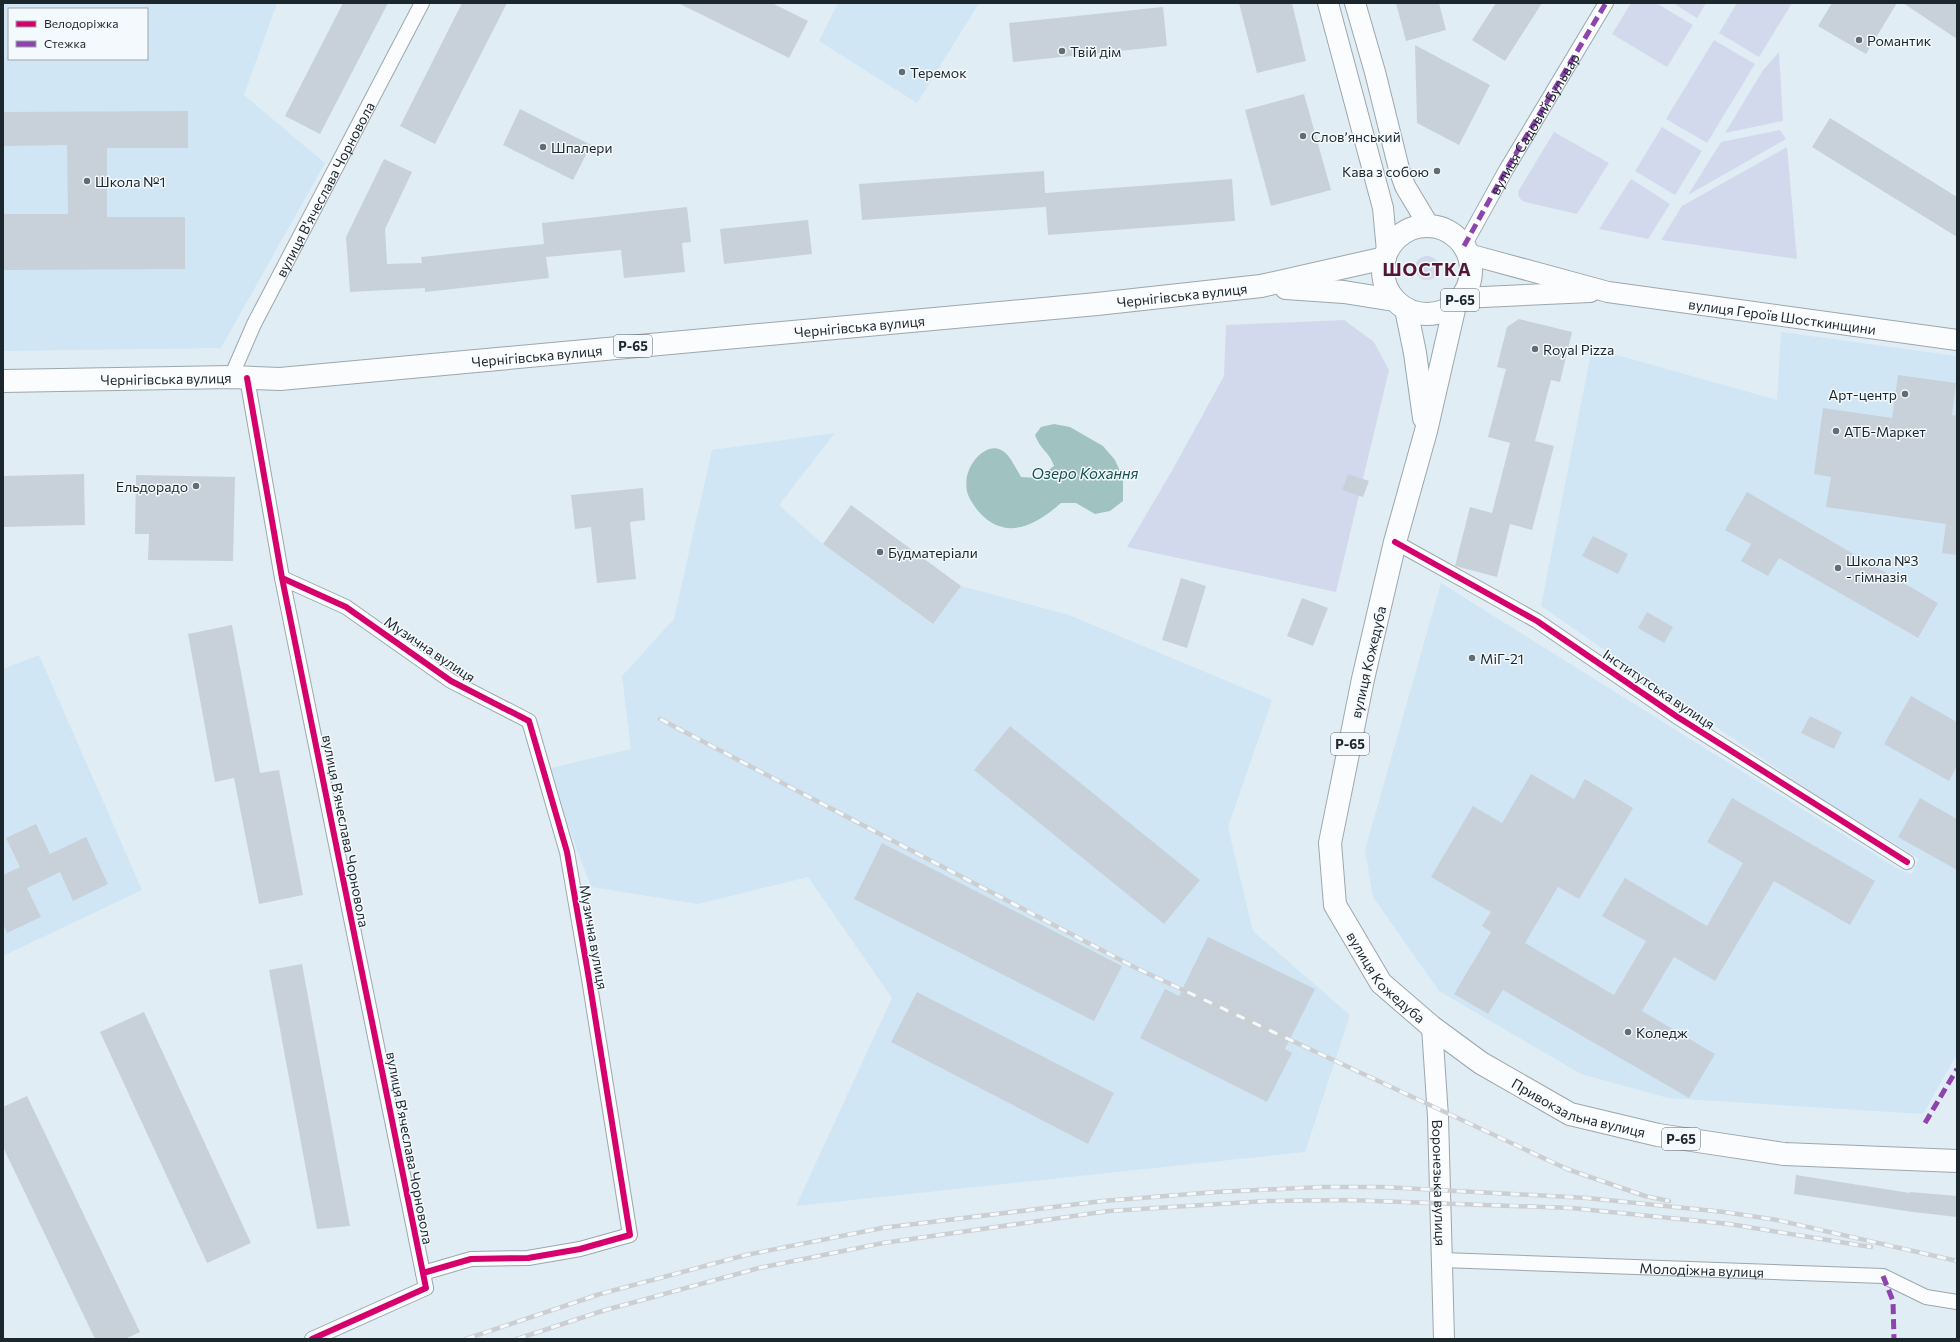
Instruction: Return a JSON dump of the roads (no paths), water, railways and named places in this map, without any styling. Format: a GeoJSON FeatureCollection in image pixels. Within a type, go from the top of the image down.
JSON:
{"type":"FeatureCollection","features":[{"type":"Feature","properties":{"kind":"main road"},"geometry":{"type":"LineString","coordinates":[[1328,3],[1383,208],[1386,255]]}},
{"type":"Feature","properties":{"kind":"main road"},"geometry":{"type":"LineString","coordinates":[[1355,3],[1375,72],[1399,169],[1405,186],[1429,226]]}},
{"type":"Feature","properties":{"kind":"main road"},"geometry":{"type":"LineString","coordinates":[[1386,255],[1394,240],[1404,232],[1416,227],[1429,226],[1449,232],[1466,250]]}},
{"type":"Feature","properties":{"kind":"main road","name":"Р-65"},"geometry":{"type":"LineString","coordinates":[[1386,255],[1383,269],[1384,280],[1400,305],[1418,314],[1431,314],[1443,312],[1458,302],[1467,290],[1471,272],[1466,250]]}},
{"type":"Feature","properties":{"kind":"main road","name":"вулиця Героїв Шосткинщини"},"geometry":{"type":"LineString","coordinates":[[1466,250],[1608,292],[1957,340]]}},
{"type":"Feature","properties":{"kind":"main road","name":"Чернігівська вулиця"},"geometry":{"type":"LineString","coordinates":[[3,381],[239,377],[296,378],[1097,304],[1261,286],[1386,255]]}},
{"type":"Feature","properties":{"kind":"main road","name":"Чернігівська вулиця"},"geometry":{"type":"LineString","coordinates":[[1261,286],[1344,292],[1400,305]]}},
{"type":"Feature","properties":{"kind":"main road","name":"вулиця Героїв Шосткинщини"},"geometry":{"type":"LineString","coordinates":[[1458,302],[1608,292]]}},
{"type":"Feature","properties":{"kind":"main road","name":"вулиця Кожедуба"},"geometry":{"type":"LineString","coordinates":[[1432,1027],[1380,983],[1335,905],[1330,843],[1363,679],[1395,542],[1426,431],[1458,302]]}},
{"type":"Feature","properties":{"kind":"main road","name":"вулиця Кожедуба"},"geometry":{"type":"LineString","coordinates":[[1400,305],[1415,353],[1426,431]]}},
{"type":"Feature","properties":{"kind":"main road","name":"Привокзальна вулиця"},"geometry":{"type":"LineString","coordinates":[[1432,1027],[1481,1063],[1570,1114],[1658,1135],[1784,1154],[1957,1161]]}},
{"type":"Feature","properties":{"kind":"main road","name":"Воронезька вулиця"},"geometry":{"type":"LineString","coordinates":[[1432,1027],[1438,1117],[1444,1339]]}},
{"type":"Feature","properties":{"kind":"street","name":"вулиця В'ячеслава Чорновола"},"geometry":{"type":"LineString","coordinates":[[312,1339],[426,1288],[282,578],[239,377],[254,324],[422,3]]}},
{"type":"Feature","properties":{"kind":"street","name":"вулиця Садовий Бульвар"},"geometry":{"type":"LineString","coordinates":[[1466,250],[1506,170],[1606,3]]}},
{"type":"Feature","properties":{"kind":"street","name":"Інститутська вулиця"},"geometry":{"type":"LineString","coordinates":[[1395,542],[1537,621],[1676,716],[1907,862]]}},
{"type":"Feature","properties":{"kind":"street","name":"Музична вулиця"},"geometry":{"type":"LineString","coordinates":[[282,578],[346,607],[451,681],[529,721],[567,852],[590,979],[630,1235],[580,1249],[528,1258],[471,1259],[423,1273]]}},
{"type":"Feature","properties":{"kind":"street","name":"Молодіжна вулиця"},"geometry":{"type":"LineString","coordinates":[[1442,1260],[1883,1276],[1926,1297],[1957,1302]]}},
{"type":"Feature","properties":{"kind":"water","name":"Озеро Кохання"},"geometry":{"type":"Polygon","coordinates":[[[1054,424],[1070,427],[1103,446],[1115,460],[1123,478],[1123,501],[1110,511],[1095,514],[1076,503],[1061,503],[1041,518],[1021,527],[1010,528],[1000,526],[989,521],[977,510],[968,494],[966,487],[967,477],[973,463],[981,454],[996,448],[1007,455],[1021,477],[1038,478],[1054,466],[1050,457],[1035,435],[1041,427],[1054,424]]]}},
{"type":"Feature","properties":{"kind":"railway"},"geometry":{"type":"LineString","coordinates":[[660,719],[1136,968],[1567,1169],[1645,1196],[1669,1201]]}},
{"type":"Feature","properties":{"kind":"railway"},"geometry":{"type":"LineString","coordinates":[[466,1339],[600,1294],[746,1255],[882,1228],[1103,1201],[1216,1192],[1322,1187],[1383,1187],[1587,1198],[1724,1212],[1777,1220],[1957,1261]]}},
{"type":"Feature","properties":{"kind":"railway"},"geometry":{"type":"LineString","coordinates":[[517,1339],[602,1311],[759,1268],[883,1243],[1109,1211],[1266,1201],[1348,1200],[1571,1208],[1729,1224],[1871,1247]]}},
{"type":"Feature","properties":{"kind":"place","name":"Романтик"},"geometry":{"type":"Point","coordinates":[1859,40]}},
{"type":"Feature","properties":{"kind":"place","name":"Твій дім"},"geometry":{"type":"Point","coordinates":[1062,51]}},
{"type":"Feature","properties":{"kind":"place","name":"Теремок"},"geometry":{"type":"Point","coordinates":[902,72]}},
{"type":"Feature","properties":{"kind":"place","name":"Слов’янський"},"geometry":{"type":"Point","coordinates":[1303,136]}},
{"type":"Feature","properties":{"kind":"place","name":"Шпалери"},"geometry":{"type":"Point","coordinates":[543,147]}},
{"type":"Feature","properties":{"kind":"place","name":"Кава з собою"},"geometry":{"type":"Point","coordinates":[1437,171]}},
{"type":"Feature","properties":{"kind":"place","name":"Школа №1"},"geometry":{"type":"Point","coordinates":[87,181]}},
{"type":"Feature","properties":{"kind":"place","name":"Royal Pizza"},"geometry":{"type":"Point","coordinates":[1535,349]}},
{"type":"Feature","properties":{"kind":"place","name":"Арт-центр"},"geometry":{"type":"Point","coordinates":[1905,394]}},
{"type":"Feature","properties":{"kind":"place","name":"АТБ-Маркет"},"geometry":{"type":"Point","coordinates":[1836,431]}},
{"type":"Feature","properties":{"kind":"place","name":"Ельдорадо"},"geometry":{"type":"Point","coordinates":[196,486]}},
{"type":"Feature","properties":{"kind":"place","name":"Будматеріали"},"geometry":{"type":"Point","coordinates":[880,552]}},
{"type":"Feature","properties":{"kind":"place","name":"Школа №3 - гімназія"},"geometry":{"type":"Point","coordinates":[1838,568]}},
{"type":"Feature","properties":{"kind":"place","name":"МіГ-21"},"geometry":{"type":"Point","coordinates":[1472,658]}},
{"type":"Feature","properties":{"kind":"place","name":"Коледж"},"geometry":{"type":"Point","coordinates":[1628,1032]}},
{"type":"Feature","properties":{"kind":"district","name":"ШОСТКА"},"geometry":{"type":"Point","coordinates":[1427,269]}}]}
